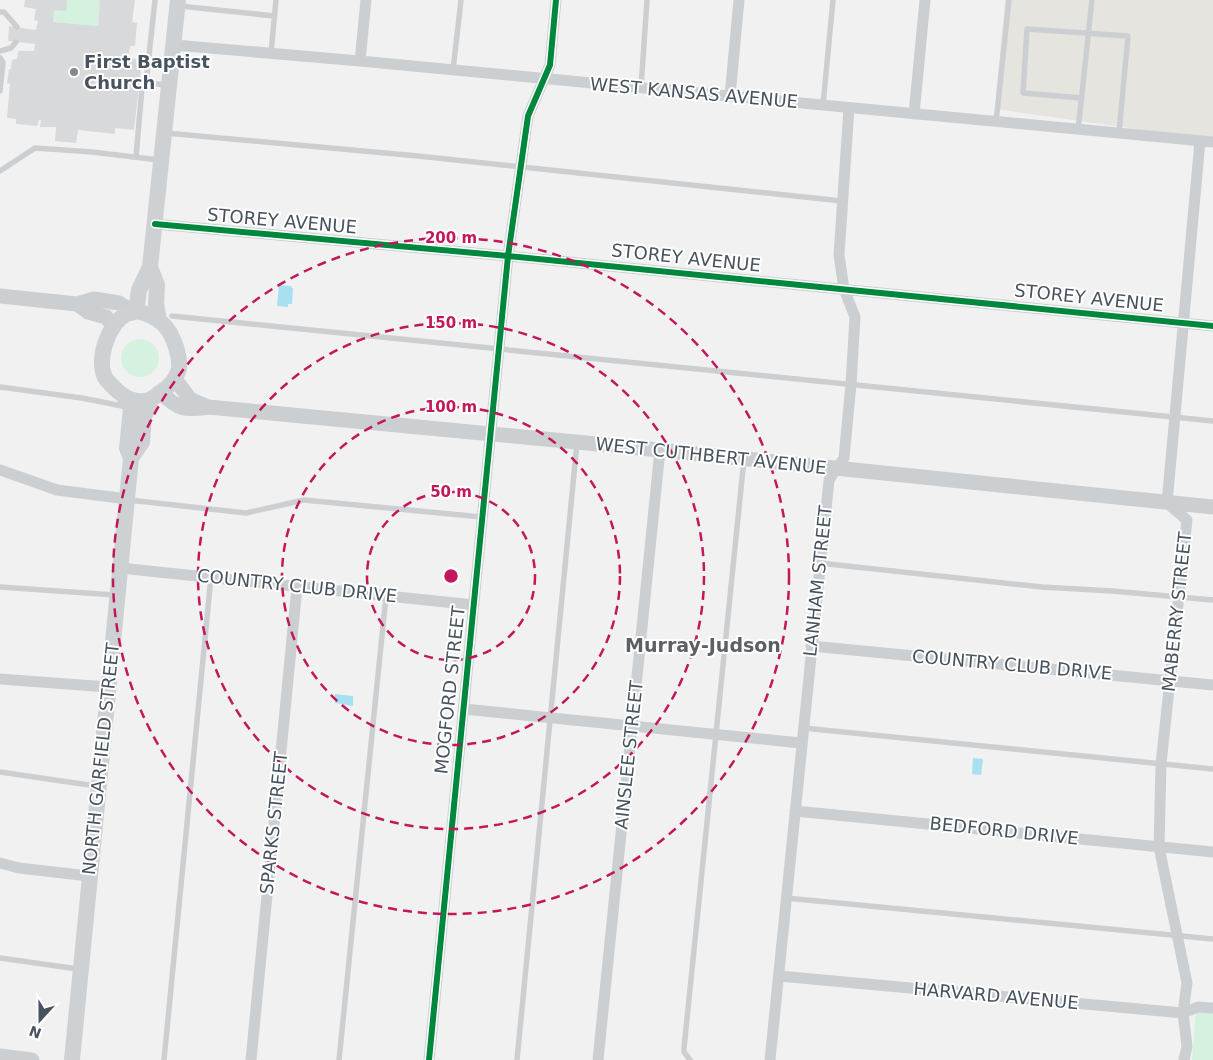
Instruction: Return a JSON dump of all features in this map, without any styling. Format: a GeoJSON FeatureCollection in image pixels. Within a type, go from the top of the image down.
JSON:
{"type":"FeatureCollection","features":[{"type":"Feature","properties":{"kind":"main road"},"geometry":{"type":"LineString","coordinates":[[135,312],[138,290],[150,267],[156,224],[178,3]]}},
{"type":"Feature","properties":{"kind":"main road"},"geometry":{"type":"LineString","coordinates":[[123,401],[144,401],[156,396],[168,388],[175,379],[179,369],[179,357],[172,335],[166,326],[166,318],[156,304],[157,285],[150,267]]}},
{"type":"Feature","properties":{"kind":"main road"},"geometry":{"type":"LineString","coordinates":[[132,458],[127,448],[131,408],[123,401],[104,376],[101,363],[103,351],[114,326],[125,315],[135,312],[166,318]]}},
{"type":"Feature","properties":{"kind":"main road"},"geometry":{"type":"LineString","coordinates":[[132,458],[142,442],[144,418],[156,396]]}},
{"type":"Feature","properties":{"kind":"main road","name":"NORTH GARFIELD STREET"},"geometry":{"type":"LineString","coordinates":[[72,1060],[132,458]]}},
{"type":"Feature","properties":{"kind":"street"},"geometry":{"type":"LineString","coordinates":[[360,61],[366,0]]}},
{"type":"Feature","properties":{"kind":"street","name":"MOGFORD STREET"},"geometry":{"type":"LineString","coordinates":[[429,1060],[508,256],[528,116],[550,65],[556,0]]}},
{"type":"Feature","properties":{"kind":"street"},"geometry":{"type":"LineString","coordinates":[[730,96],[739,0]]}},
{"type":"Feature","properties":{"kind":"street"},"geometry":{"type":"LineString","coordinates":[[914,114],[925,0]]}},
{"type":"Feature","properties":{"kind":"street","name":"WEST KANSAS AVENUE"},"geometry":{"type":"LineString","coordinates":[[174,45],[1213,142]]}},
{"type":"Feature","properties":{"kind":"street","name":"LANHAM STREET"},"geometry":{"type":"LineString","coordinates":[[770,1060],[819,563],[829,480],[844,458],[851,384],[855,317],[844,289],[839,255],[849,108]]}},
{"type":"Feature","properties":{"kind":"street"},"geometry":{"type":"LineString","coordinates":[[1167,503],[1200,141]]}},
{"type":"Feature","properties":{"kind":"street","name":"STOREY AVENUE"},"geometry":{"type":"LineString","coordinates":[[156,224],[508,256],[1213,326]]}},
{"type":"Feature","properties":{"kind":"street"},"geometry":{"type":"LineString","coordinates":[[0,296],[77,304],[94,300],[119,303],[135,312]]}},
{"type":"Feature","properties":{"kind":"street"},"geometry":{"type":"LineString","coordinates":[[77,304],[88,312],[106,317],[114,326]]}},
{"type":"Feature","properties":{"kind":"street","name":"WEST CUTHBERT AVENUE"},"geometry":{"type":"LineString","coordinates":[[175,379],[190,399],[208,407]]}},
{"type":"Feature","properties":{"kind":"street","name":"WEST CUTHBERT AVENUE"},"geometry":{"type":"LineString","coordinates":[[156,396],[190,410],[208,407],[660,450],[1213,507]]}},
{"type":"Feature","properties":{"kind":"street","name":"AINSLEE STREET"},"geometry":{"type":"LineString","coordinates":[[598,1060],[660,450]]}},
{"type":"Feature","properties":{"kind":"street"},"geometry":{"type":"LineString","coordinates":[[0,470],[57,490],[127,499]]}},
{"type":"Feature","properties":{"kind":"street","name":"MABERRY STREET"},"geometry":{"type":"LineString","coordinates":[[1167,503],[1186,520],[1161,764],[1159,847],[1188,983],[1183,1013],[1187,1046],[1184,1060]]}},
{"type":"Feature","properties":{"kind":"street","name":"COUNTRY CLUB DRIVE"},"geometry":{"type":"LineString","coordinates":[[120,568],[474,605]]}},
{"type":"Feature","properties":{"kind":"street","name":"SPARKS STREET"},"geometry":{"type":"LineString","coordinates":[[250,1060],[297,587]]}},
{"type":"Feature","properties":{"kind":"street","name":"COUNTRY CLUB DRIVE"},"geometry":{"type":"LineString","coordinates":[[811,646],[1213,685]]}},
{"type":"Feature","properties":{"kind":"street"},"geometry":{"type":"LineString","coordinates":[[0,679],[108,687]]}},
{"type":"Feature","properties":{"kind":"street"},"geometry":{"type":"LineString","coordinates":[[464,709],[801,743]]}},
{"type":"Feature","properties":{"kind":"street","name":"BEDFORD DRIVE"},"geometry":{"type":"LineString","coordinates":[[795,811],[1213,852]]}},
{"type":"Feature","properties":{"kind":"street"},"geometry":{"type":"LineString","coordinates":[[0,863],[19,868],[89,876]]}},
{"type":"Feature","properties":{"kind":"street","name":"HARVARD AVENUE"},"geometry":{"type":"LineString","coordinates":[[779,976],[1183,1013],[1198,1007],[1213,1008]]}},
{"type":"Feature","properties":{"kind":"street"},"geometry":{"type":"LineString","coordinates":[[0,1056],[32,1060]]}},
{"type":"Feature","properties":{"kind":"lane"},"geometry":{"type":"LineString","coordinates":[[136,157],[142,88],[146,83],[155,0]]}},
{"type":"Feature","properties":{"kind":"lane"},"geometry":{"type":"LineString","coordinates":[[271,53],[276,0]]}},
{"type":"Feature","properties":{"kind":"lane"},"geometry":{"type":"LineString","coordinates":[[453,70],[461,0]]}},
{"type":"Feature","properties":{"kind":"lane"},"geometry":{"type":"LineString","coordinates":[[641,88],[647,0]]}},
{"type":"Feature","properties":{"kind":"lane"},"geometry":{"type":"LineString","coordinates":[[823,106],[833,0]]}},
{"type":"Feature","properties":{"kind":"lane"},"geometry":{"type":"LineString","coordinates":[[996,122],[1009,0]]}},
{"type":"Feature","properties":{"kind":"lane"},"geometry":{"type":"LineString","coordinates":[[1078,130],[1092,0]]}},
{"type":"Feature","properties":{"kind":"lane"},"geometry":{"type":"LineString","coordinates":[[178,3],[274,16]]}},
{"type":"Feature","properties":{"kind":"lane"},"geometry":{"type":"LineString","coordinates":[[0,12],[4,12],[17,27]]}},
{"type":"Feature","properties":{"kind":"lane"},"geometry":{"type":"LineString","coordinates":[[1082,98],[1024,92],[1027,29],[1128,36],[1119,134]]}},
{"type":"Feature","properties":{"kind":"lane"},"geometry":{"type":"LineString","coordinates":[[0,51],[11,48],[16,42]]}},
{"type":"Feature","properties":{"kind":"lane"},"geometry":{"type":"LineString","coordinates":[[0,58],[4,62],[0,91]]}},
{"type":"Feature","properties":{"kind":"lane"},"geometry":{"type":"LineString","coordinates":[[146,83],[170,85]]}},
{"type":"Feature","properties":{"kind":"lane"},"geometry":{"type":"LineString","coordinates":[[164,132],[418,156],[842,201]]}},
{"type":"Feature","properties":{"kind":"lane"},"geometry":{"type":"LineString","coordinates":[[0,171],[35,148],[161,160]]}},
{"type":"Feature","properties":{"kind":"lane"},"geometry":{"type":"LineString","coordinates":[[166,318],[499,348],[1213,421]]}},
{"type":"Feature","properties":{"kind":"lane"},"geometry":{"type":"LineString","coordinates":[[0,387],[82,398],[123,401]]}},
{"type":"Feature","properties":{"kind":"lane"},"geometry":{"type":"LineString","coordinates":[[517,1060],[577,442]]}},
{"type":"Feature","properties":{"kind":"lane"},"geometry":{"type":"LineString","coordinates":[[690,1060],[684,1052],[684,1048],[744,459]]}},
{"type":"Feature","properties":{"kind":"lane"},"geometry":{"type":"LineString","coordinates":[[127,499],[246,512],[304,500],[482,517]]}},
{"type":"Feature","properties":{"kind":"lane"},"geometry":{"type":"LineString","coordinates":[[819,563],[1042,587],[1213,600]]}},
{"type":"Feature","properties":{"kind":"lane"},"geometry":{"type":"LineString","coordinates":[[164,1060],[211,577]]}},
{"type":"Feature","properties":{"kind":"lane"},"geometry":{"type":"LineString","coordinates":[[0,587],[117,596]]}},
{"type":"Feature","properties":{"kind":"lane"},"geometry":{"type":"LineString","coordinates":[[339,1060],[386,596]]}},
{"type":"Feature","properties":{"kind":"lane"},"geometry":{"type":"LineString","coordinates":[[803,728],[1213,769]]}},
{"type":"Feature","properties":{"kind":"lane"},"geometry":{"type":"LineString","coordinates":[[0,772],[98,786]]}},
{"type":"Feature","properties":{"kind":"lane"},"geometry":{"type":"LineString","coordinates":[[786,898],[1213,939]]}},
{"type":"Feature","properties":{"kind":"lane"},"geometry":{"type":"LineString","coordinates":[[0,958],[80,969]]}},
{"type":"Feature","properties":{"kind":"shaded area"},"geometry":{"type":"Polygon","coordinates":[[[1005,0],[1213,0],[1213,140],[995,109],[1005,0]]]}},
{"type":"Feature","properties":{"kind":"green space"},"geometry":{"type":"Polygon","coordinates":[[[67,0],[100,0],[98,26],[53,22],[54,10],[67,0]]]}},
{"type":"Feature","properties":{"kind":"green space"},"geometry":{"type":"Polygon","coordinates":[[[140,339],[153,345],[159,358],[153,371],[140,377],[127,371],[121,358],[127,345],[140,339]]]}},
{"type":"Feature","properties":{"kind":"green space"},"geometry":{"type":"Polygon","coordinates":[[[1196,1010],[1213,1012],[1213,1060],[1192,1060],[1196,1010]]]}},
{"type":"Feature","properties":{"kind":"water"},"geometry":{"type":"Polygon","coordinates":[[[279,285],[291,286],[293,289],[292,304],[288,304],[288,307],[277,306],[279,285]]]}},
{"type":"Feature","properties":{"kind":"water"},"geometry":{"type":"Polygon","coordinates":[[[335,694],[353,696],[353,706],[335,703],[335,694]]]}},
{"type":"Feature","properties":{"kind":"water"},"geometry":{"type":"Polygon","coordinates":[[[973,758],[983,759],[981,775],[972,774],[973,758]]]}},
{"type":"Feature","properties":{"kind":"building","name":"First Baptist Church"},"geometry":{"type":"Polygon","coordinates":[[[25,0],[67,0],[66,11],[54,10],[53,22],[98,26],[100,0],[135,0],[132,22],[137,23],[135,46],[130,46],[128,58],[142,60],[134,130],[115,128],[115,134],[78,130],[76,143],[55,141],[56,127],[40,127],[41,120],[39,120],[37,126],[16,124],[16,119],[7,118],[10,84],[7,83],[12,60],[17,59],[18,51],[34,51],[35,44],[8,41],[9,26],[36,30],[38,21],[34,20],[36,9],[24,7],[25,0]]]}},
{"type":"Feature","properties":{"kind":"cycle path"},"geometry":{"type":"LineString","coordinates":[[429,1060],[508,256],[528,116],[550,65],[556,0]]}},
{"type":"Feature","properties":{"kind":"cycle path"},"geometry":{"type":"LineString","coordinates":[[155,224],[508,256],[1213,326]]}},
{"type":"Feature","properties":{"kind":"place","name":"First Baptist Church"},"geometry":{"type":"Point","coordinates":[74,72]}},
{"type":"Feature","properties":{"kind":"district","name":"Murray-Judson"},"geometry":{"type":"Point","coordinates":[703,645]}}]}
